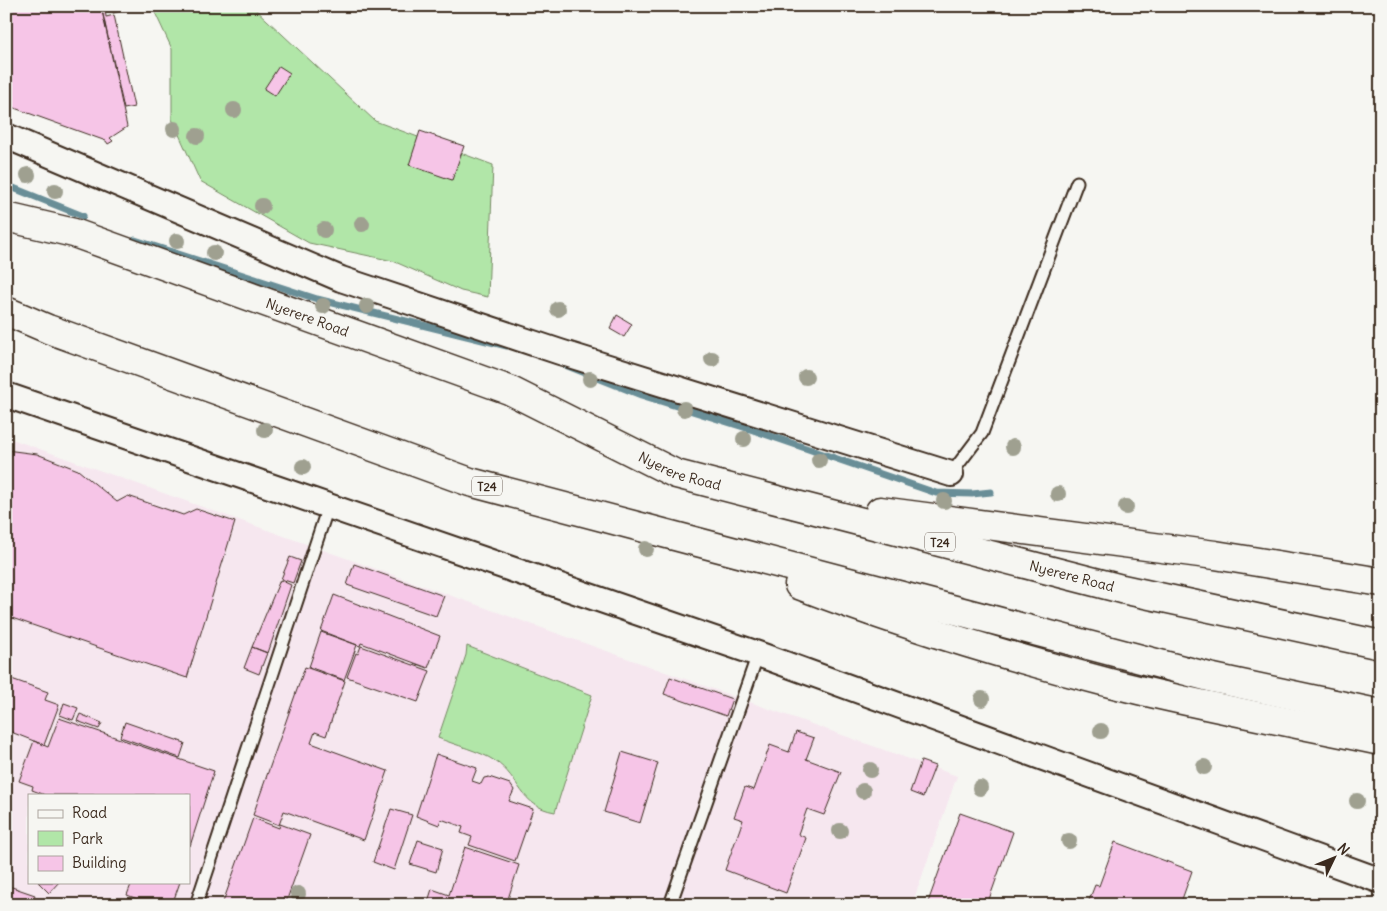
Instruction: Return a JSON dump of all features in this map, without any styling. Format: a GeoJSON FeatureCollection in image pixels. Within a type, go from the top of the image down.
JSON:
{"type":"FeatureCollection","features":[{"type":"Feature","properties":{"kind":"highway","name":"Nyerere Road"},"geometry":{"type":"LineString","coordinates":[[6,217],[74,234],[509,390],[676,474],[1122,589],[1381,645]]}},
{"type":"Feature","properties":{"kind":"highway","name":"T24"},"geometry":{"type":"LineString","coordinates":[[6,311],[48,329],[470,482],[643,526],[1099,649],[1213,678],[1381,714]]}},
{"type":"Feature","properties":{"kind":"highway"},"geometry":{"type":"LineString","coordinates":[[757,495],[1215,555],[1381,582]]}},
{"type":"Feature","properties":{"kind":"highway"},"geometry":{"type":"LineString","coordinates":[[643,526],[846,603],[1005,655],[1112,684],[1381,741]]}},
{"type":"Feature","properties":{"kind":"street"},"geometry":{"type":"LineString","coordinates":[[6,136],[341,279],[560,352],[951,474]]}},
{"type":"Feature","properties":{"kind":"street"},"geometry":{"type":"LineString","coordinates":[[6,395],[758,654],[1381,881]]}},
{"type":"Feature","properties":{"kind":"lane"},"geometry":{"type":"LineString","coordinates":[[951,474],[982,433],[1077,182]]}},
{"type":"Feature","properties":{"kind":"lane"},"geometry":{"type":"LineString","coordinates":[[196,905],[328,507]]}},
{"type":"Feature","properties":{"kind":"lane"},"geometry":{"type":"LineString","coordinates":[[670,905],[758,654]]}},
{"type":"Feature","properties":{"kind":"shaded area"},"geometry":{"type":"Polygon","coordinates":[[[6,437],[957,776],[912,905],[6,905],[6,437]]]}},
{"type":"Feature","properties":{"kind":"green space"},"geometry":{"type":"Polygon","coordinates":[[[152,6],[252,6],[375,121],[493,165],[488,297],[461,291],[393,261],[309,243],[200,181],[172,119],[172,49],[152,6]]]}},
{"type":"Feature","properties":{"kind":"green space"},"geometry":{"type":"Polygon","coordinates":[[[467,646],[592,695],[555,812],[534,804],[521,791],[504,768],[489,757],[438,738],[466,655],[467,646]]]}},
{"type":"Feature","properties":{"kind":"building"},"geometry":{"type":"Polygon","coordinates":[[[17,6],[101,6],[127,127],[110,138],[113,141],[108,144],[106,141],[6,105],[6,8],[17,6]]]}},
{"type":"Feature","properties":{"kind":"building"},"geometry":{"type":"Polygon","coordinates":[[[112,6],[133,6],[133,8],[113,13],[112,6]]]}},
{"type":"Feature","properties":{"kind":"building"},"geometry":{"type":"Polygon","coordinates":[[[105,9],[106,17],[114,15],[134,107],[124,109],[102,10],[105,9]]]}},
{"type":"Feature","properties":{"kind":"building"},"geometry":{"type":"Polygon","coordinates":[[[279,66],[290,73],[275,96],[264,89],[279,66]]]}},
{"type":"Feature","properties":{"kind":"building"},"geometry":{"type":"Polygon","coordinates":[[[420,131],[464,146],[452,180],[409,165],[420,131]]]}},
{"type":"Feature","properties":{"kind":"building"},"geometry":{"type":"Polygon","coordinates":[[[617,315],[632,324],[624,337],[610,329],[617,315]]]}},
{"type":"Feature","properties":{"kind":"building"},"geometry":{"type":"Polygon","coordinates":[[[6,450],[37,454],[78,470],[117,502],[128,496],[183,515],[196,509],[235,522],[187,678],[6,616],[6,450]]]}},
{"type":"Feature","properties":{"kind":"building"},"geometry":{"type":"Polygon","coordinates":[[[290,557],[301,561],[293,583],[281,579],[290,557]]]}},
{"type":"Feature","properties":{"kind":"building"},"geometry":{"type":"Polygon","coordinates":[[[354,564],[444,596],[436,616],[347,585],[354,564]]]}},
{"type":"Feature","properties":{"kind":"building"},"geometry":{"type":"Polygon","coordinates":[[[280,580],[291,585],[268,653],[252,647],[280,580]]]}},
{"type":"Feature","properties":{"kind":"building"},"geometry":{"type":"Polygon","coordinates":[[[334,595],[440,636],[428,668],[361,643],[360,646],[321,631],[334,595]]]}},
{"type":"Feature","properties":{"kind":"building"},"geometry":{"type":"Polygon","coordinates":[[[321,632],[357,645],[344,680],[309,667],[321,632]]]}},
{"type":"Feature","properties":{"kind":"building"},"geometry":{"type":"Polygon","coordinates":[[[361,646],[430,671],[418,702],[347,677],[356,653],[358,654],[361,646]]]}},
{"type":"Feature","properties":{"kind":"building"},"geometry":{"type":"Polygon","coordinates":[[[252,647],[267,653],[259,674],[244,668],[252,647]]]}},
{"type":"Feature","properties":{"kind":"building"},"geometry":{"type":"Polygon","coordinates":[[[305,667],[345,681],[326,736],[315,732],[311,743],[388,771],[364,840],[284,811],[279,825],[253,815],[305,667]]]}},
{"type":"Feature","properties":{"kind":"building"},"geometry":{"type":"Polygon","coordinates":[[[6,677],[48,692],[45,700],[59,705],[44,745],[6,730],[6,677]]]}},
{"type":"Feature","properties":{"kind":"building"},"geometry":{"type":"Polygon","coordinates":[[[670,677],[732,699],[726,716],[664,694],[670,677]]]}},
{"type":"Feature","properties":{"kind":"building"},"geometry":{"type":"Polygon","coordinates":[[[64,703],[78,708],[73,720],[60,715],[64,703]]]}},
{"type":"Feature","properties":{"kind":"building"},"geometry":{"type":"Polygon","coordinates":[[[80,714],[102,723],[99,729],[77,721],[80,714]]]}},
{"type":"Feature","properties":{"kind":"building"},"geometry":{"type":"Polygon","coordinates":[[[59,718],[214,771],[190,846],[190,794],[42,794],[32,790],[33,786],[19,781],[34,741],[48,747],[59,718]]]}},
{"type":"Feature","properties":{"kind":"building"},"geometry":{"type":"Polygon","coordinates":[[[125,722],[185,743],[180,758],[120,737],[125,722]]]}},
{"type":"Feature","properties":{"kind":"building"},"geometry":{"type":"Polygon","coordinates":[[[796,732],[814,738],[806,759],[841,772],[824,815],[807,809],[798,834],[806,838],[786,893],[725,870],[743,820],[734,817],[745,787],[754,790],[770,745],[789,752],[796,732]]]}},
{"type":"Feature","properties":{"kind":"building"},"geometry":{"type":"Polygon","coordinates":[[[622,752],[658,763],[640,823],[604,812],[622,752]]]}},
{"type":"Feature","properties":{"kind":"building"},"geometry":{"type":"Polygon","coordinates":[[[436,754],[477,768],[472,781],[481,784],[484,778],[489,777],[510,784],[514,790],[509,801],[533,809],[515,861],[469,845],[472,837],[461,833],[463,827],[441,819],[439,825],[416,816],[436,754]]]}},
{"type":"Feature","properties":{"kind":"building"},"geometry":{"type":"Polygon","coordinates":[[[921,761],[935,766],[923,797],[910,792],[921,761]]]}},
{"type":"Feature","properties":{"kind":"building"},"geometry":{"type":"Polygon","coordinates":[[[391,809],[412,815],[394,870],[373,862],[391,809]]]}},
{"type":"Feature","properties":{"kind":"building"},"geometry":{"type":"Polygon","coordinates":[[[960,813],[1013,832],[987,905],[927,905],[960,813]]]}},
{"type":"Feature","properties":{"kind":"building"},"geometry":{"type":"Polygon","coordinates":[[[253,818],[279,828],[280,824],[310,835],[285,905],[222,905],[253,818]]]}},
{"type":"Feature","properties":{"kind":"building"},"geometry":{"type":"Polygon","coordinates":[[[418,840],[443,848],[436,872],[410,864],[418,840]]]}},
{"type":"Feature","properties":{"kind":"building"},"geometry":{"type":"Polygon","coordinates":[[[1115,842],[1192,871],[1180,905],[1088,903],[1095,885],[1099,886],[1115,842]]]}},
{"type":"Feature","properties":{"kind":"building"},"geometry":{"type":"Polygon","coordinates":[[[465,847],[519,865],[506,905],[427,905],[432,889],[449,895],[465,847]]]}},
{"type":"Feature","properties":{"kind":"building"},"geometry":{"type":"Polygon","coordinates":[[[40,884],[57,884],[49,893],[40,884]]]}},
{"type":"Feature","properties":{"kind":"building"},"geometry":{"type":"Polygon","coordinates":[[[131,884],[179,884],[172,905],[138,905],[140,900],[127,895],[131,884]]]}},
{"type":"Feature","properties":{"kind":"building"},"geometry":{"type":"Polygon","coordinates":[[[6,885],[35,895],[32,903],[37,905],[6,905],[6,885]]]}},
{"type":"Feature","properties":{"kind":"waterway"},"geometry":{"type":"LineString","coordinates":[[6,185],[83,216]]}},
{"type":"Feature","properties":{"kind":"waterway"},"geometry":{"type":"LineString","coordinates":[[135,240],[317,299],[507,346]]}},
{"type":"Feature","properties":{"kind":"waterway"},"geometry":{"type":"LineString","coordinates":[[565,365],[641,395],[753,430],[936,493],[972,494],[991,492]]}}]}
